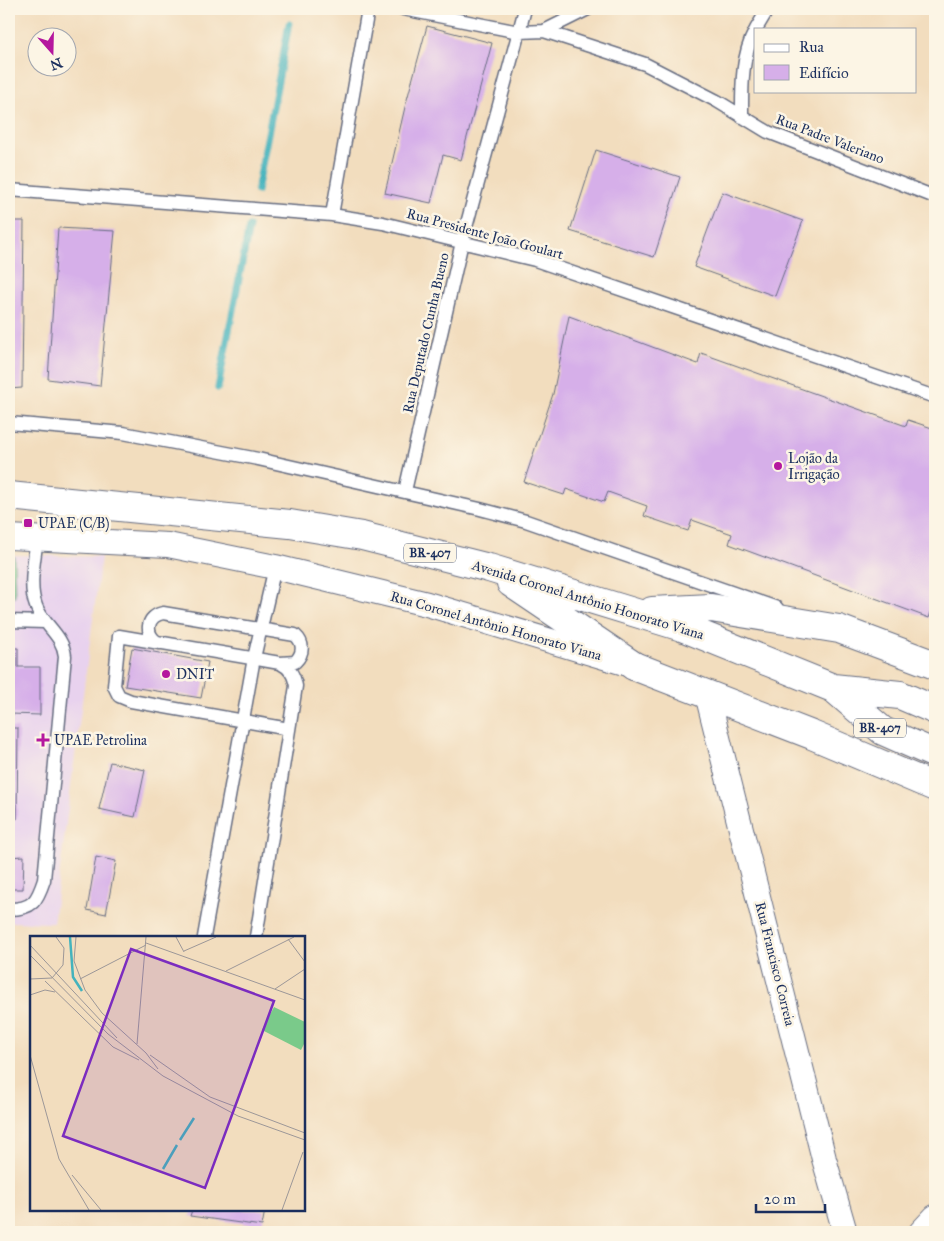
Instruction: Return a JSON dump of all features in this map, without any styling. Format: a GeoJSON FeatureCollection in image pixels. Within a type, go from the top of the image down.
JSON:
{"type":"FeatureCollection","features":[{"type":"Feature","properties":{"kind":"main road","name":"Avenida Coronel Antônio Honorato Viana"},"geometry":{"type":"LineString","coordinates":[[9,496],[290,524],[362,536],[489,568],[634,611],[682,627],[833,688]]}},
{"type":"Feature","properties":{"kind":"main road"},"geometry":{"type":"LineString","coordinates":[[489,568],[634,666]]}},
{"type":"Feature","properties":{"kind":"main road","name":"BR-407"},"geometry":{"type":"LineString","coordinates":[[634,611],[710,608],[839,629],[935,665]]}},
{"type":"Feature","properties":{"kind":"main road","name":"Rua Coronel Antônio Honorato Viana"},"geometry":{"type":"LineString","coordinates":[[634,666],[812,734],[935,787]]}},
{"type":"Feature","properties":{"kind":"main road","name":"BR-407"},"geometry":{"type":"LineString","coordinates":[[833,688],[900,695],[935,710]]}},
{"type":"Feature","properties":{"kind":"main road","name":"BR-407"},"geometry":{"type":"LineString","coordinates":[[833,688],[883,731],[935,754]]}},
{"type":"Feature","properties":{"kind":"street","name":"Rua Coronel Antônio Honorato Viana"},"geometry":{"type":"LineString","coordinates":[[9,537],[168,545],[275,567],[427,604],[634,666]]}},
{"type":"Feature","properties":{"kind":"street","name":"Rua Francisco Correia"},"geometry":{"type":"LineString","coordinates":[[708,694],[824,1159],[845,1232]]}},
{"type":"Feature","properties":{"kind":"street"},"geometry":{"type":"LineString","coordinates":[[921,1232],[935,1218]]}},
{"type":"Feature","properties":{"kind":"lane"},"geometry":{"type":"LineString","coordinates":[[332,215],[368,9]]}},
{"type":"Feature","properties":{"kind":"lane","name":"Rua Padre Valeriano"},"geometry":{"type":"LineString","coordinates":[[404,9],[519,32],[544,31],[645,64],[768,132],[933,198]]}},
{"type":"Feature","properties":{"kind":"lane","name":"Rua Deputado Cunha Bueno"},"geometry":{"type":"LineString","coordinates":[[406,491],[462,242],[525,9]]}},
{"type":"Feature","properties":{"kind":"lane"},"geometry":{"type":"LineString","coordinates":[[544,31],[588,9]]}},
{"type":"Feature","properties":{"kind":"lane"},"geometry":{"type":"LineString","coordinates":[[757,28],[768,9]]}},
{"type":"Feature","properties":{"kind":"lane"},"geometry":{"type":"LineString","coordinates":[[742,117],[742,80],[749,43],[754,34]]}},
{"type":"Feature","properties":{"kind":"lane","name":"Rua Presidente João Goulart"},"geometry":{"type":"LineString","coordinates":[[9,190],[332,215],[383,223],[535,260],[935,398]]}},
{"type":"Feature","properties":{"kind":"lane"},"geometry":{"type":"LineString","coordinates":[[9,423],[123,433],[258,459],[406,491],[526,521],[839,629]]}},
{"type":"Feature","properties":{"kind":"lane"},"geometry":{"type":"LineString","coordinates":[[9,908],[33,903],[39,897],[44,880],[65,656],[64,646],[45,622],[36,606],[32,590],[37,537]]}},
{"type":"Feature","properties":{"kind":"lane"},"geometry":{"type":"LineString","coordinates":[[204,936],[254,658],[275,567]]}},
{"type":"Feature","properties":{"kind":"lane"},"geometry":{"type":"LineString","coordinates":[[162,644],[152,639],[149,629],[151,620],[163,613],[295,635],[301,642],[302,648],[299,658],[290,663],[280,664]]}},
{"type":"Feature","properties":{"kind":"lane"},"geometry":{"type":"LineString","coordinates":[[9,621],[45,622]]}},
{"type":"Feature","properties":{"kind":"lane"},"geometry":{"type":"LineString","coordinates":[[256,936],[289,729],[295,679],[287,666],[280,664],[119,636],[114,686],[119,696],[132,701],[289,729]]}},
{"type":"Feature","properties":{"kind":"shaded area","name":"UPAE Petrolina"},"geometry":{"type":"Polygon","coordinates":[[[9,555],[101,557],[53,923],[9,922],[9,555]]]}},
{"type":"Feature","properties":{"kind":"green space"},"geometry":{"type":"Polygon","coordinates":[[[9,555],[14,556],[15,597],[9,597],[9,555]]]}},
{"type":"Feature","properties":{"kind":"building"},"geometry":{"type":"Polygon","coordinates":[[[427,26],[492,43],[461,160],[443,155],[431,203],[385,193],[405,107],[427,26]]]}},
{"type":"Feature","properties":{"kind":"building"},"geometry":{"type":"Polygon","coordinates":[[[596,150],[680,177],[654,257],[570,231],[596,150]]]}},
{"type":"Feature","properties":{"kind":"building"},"geometry":{"type":"Polygon","coordinates":[[[722,192],[803,221],[775,296],[694,267],[722,192]]]}},
{"type":"Feature","properties":{"kind":"building"},"geometry":{"type":"Polygon","coordinates":[[[9,221],[24,221],[22,388],[9,389],[9,221]]]}},
{"type":"Feature","properties":{"kind":"building"},"geometry":{"type":"Polygon","coordinates":[[[58,228],[115,231],[100,386],[48,379],[58,228]]]}},
{"type":"Feature","properties":{"kind":"building"},"geometry":{"type":"Polygon","coordinates":[[[569,316],[698,364],[701,353],[906,426],[908,420],[935,429],[935,601],[929,618],[729,544],[732,534],[692,520],[688,531],[644,516],[647,506],[608,492],[604,502],[566,489],[564,495],[524,482],[553,394],[569,316]]]}},
{"type":"Feature","properties":{"kind":"building","name":"UPAE Petrolina"},"geometry":{"type":"Polygon","coordinates":[[[9,648],[18,648],[18,667],[40,667],[40,715],[11,714],[11,708],[9,708],[9,648]]]}},
{"type":"Feature","properties":{"kind":"building","name":"DNIT"},"geometry":{"type":"Polygon","coordinates":[[[132,648],[208,662],[201,698],[125,686],[132,648]]]}},
{"type":"Feature","properties":{"kind":"building","name":"UPAE Petrolina"},"geometry":{"type":"Polygon","coordinates":[[[9,728],[18,728],[17,819],[9,819],[9,728]]]}},
{"type":"Feature","properties":{"kind":"building"},"geometry":{"type":"Polygon","coordinates":[[[110,762],[145,770],[135,817],[99,809],[110,762]]]}},
{"type":"Feature","properties":{"kind":"building"},"geometry":{"type":"Polygon","coordinates":[[[24,856],[23,889],[9,889],[9,857],[24,856]]]}},
{"type":"Feature","properties":{"kind":"building"},"geometry":{"type":"Polygon","coordinates":[[[96,857],[116,861],[106,914],[87,910],[96,857]]]}},
{"type":"Feature","properties":{"kind":"building"},"geometry":{"type":"Polygon","coordinates":[[[192,1211],[265,1211],[262,1226],[190,1216],[192,1211]]]}},
{"type":"Feature","properties":{"kind":"waterway"},"geometry":{"type":"LineString","coordinates":[[257,191],[289,24]]}},
{"type":"Feature","properties":{"kind":"waterway"},"geometry":{"type":"LineString","coordinates":[[218,388],[249,227]]}},
{"type":"Feature","properties":{"kind":"place","name":"Lojão da Irrigação"},"geometry":{"type":"Point","coordinates":[778,466]}},
{"type":"Feature","properties":{"kind":"place","name":"UPAE (C/B)"},"geometry":{"type":"Point","coordinates":[28,523]}},
{"type":"Feature","properties":{"kind":"place","name":"DNIT"},"geometry":{"type":"Point","coordinates":[166,674]}},
{"type":"Feature","properties":{"kind":"place","name":"UPAE Petrolina"},"geometry":{"type":"Point","coordinates":[43,740]}}]}
